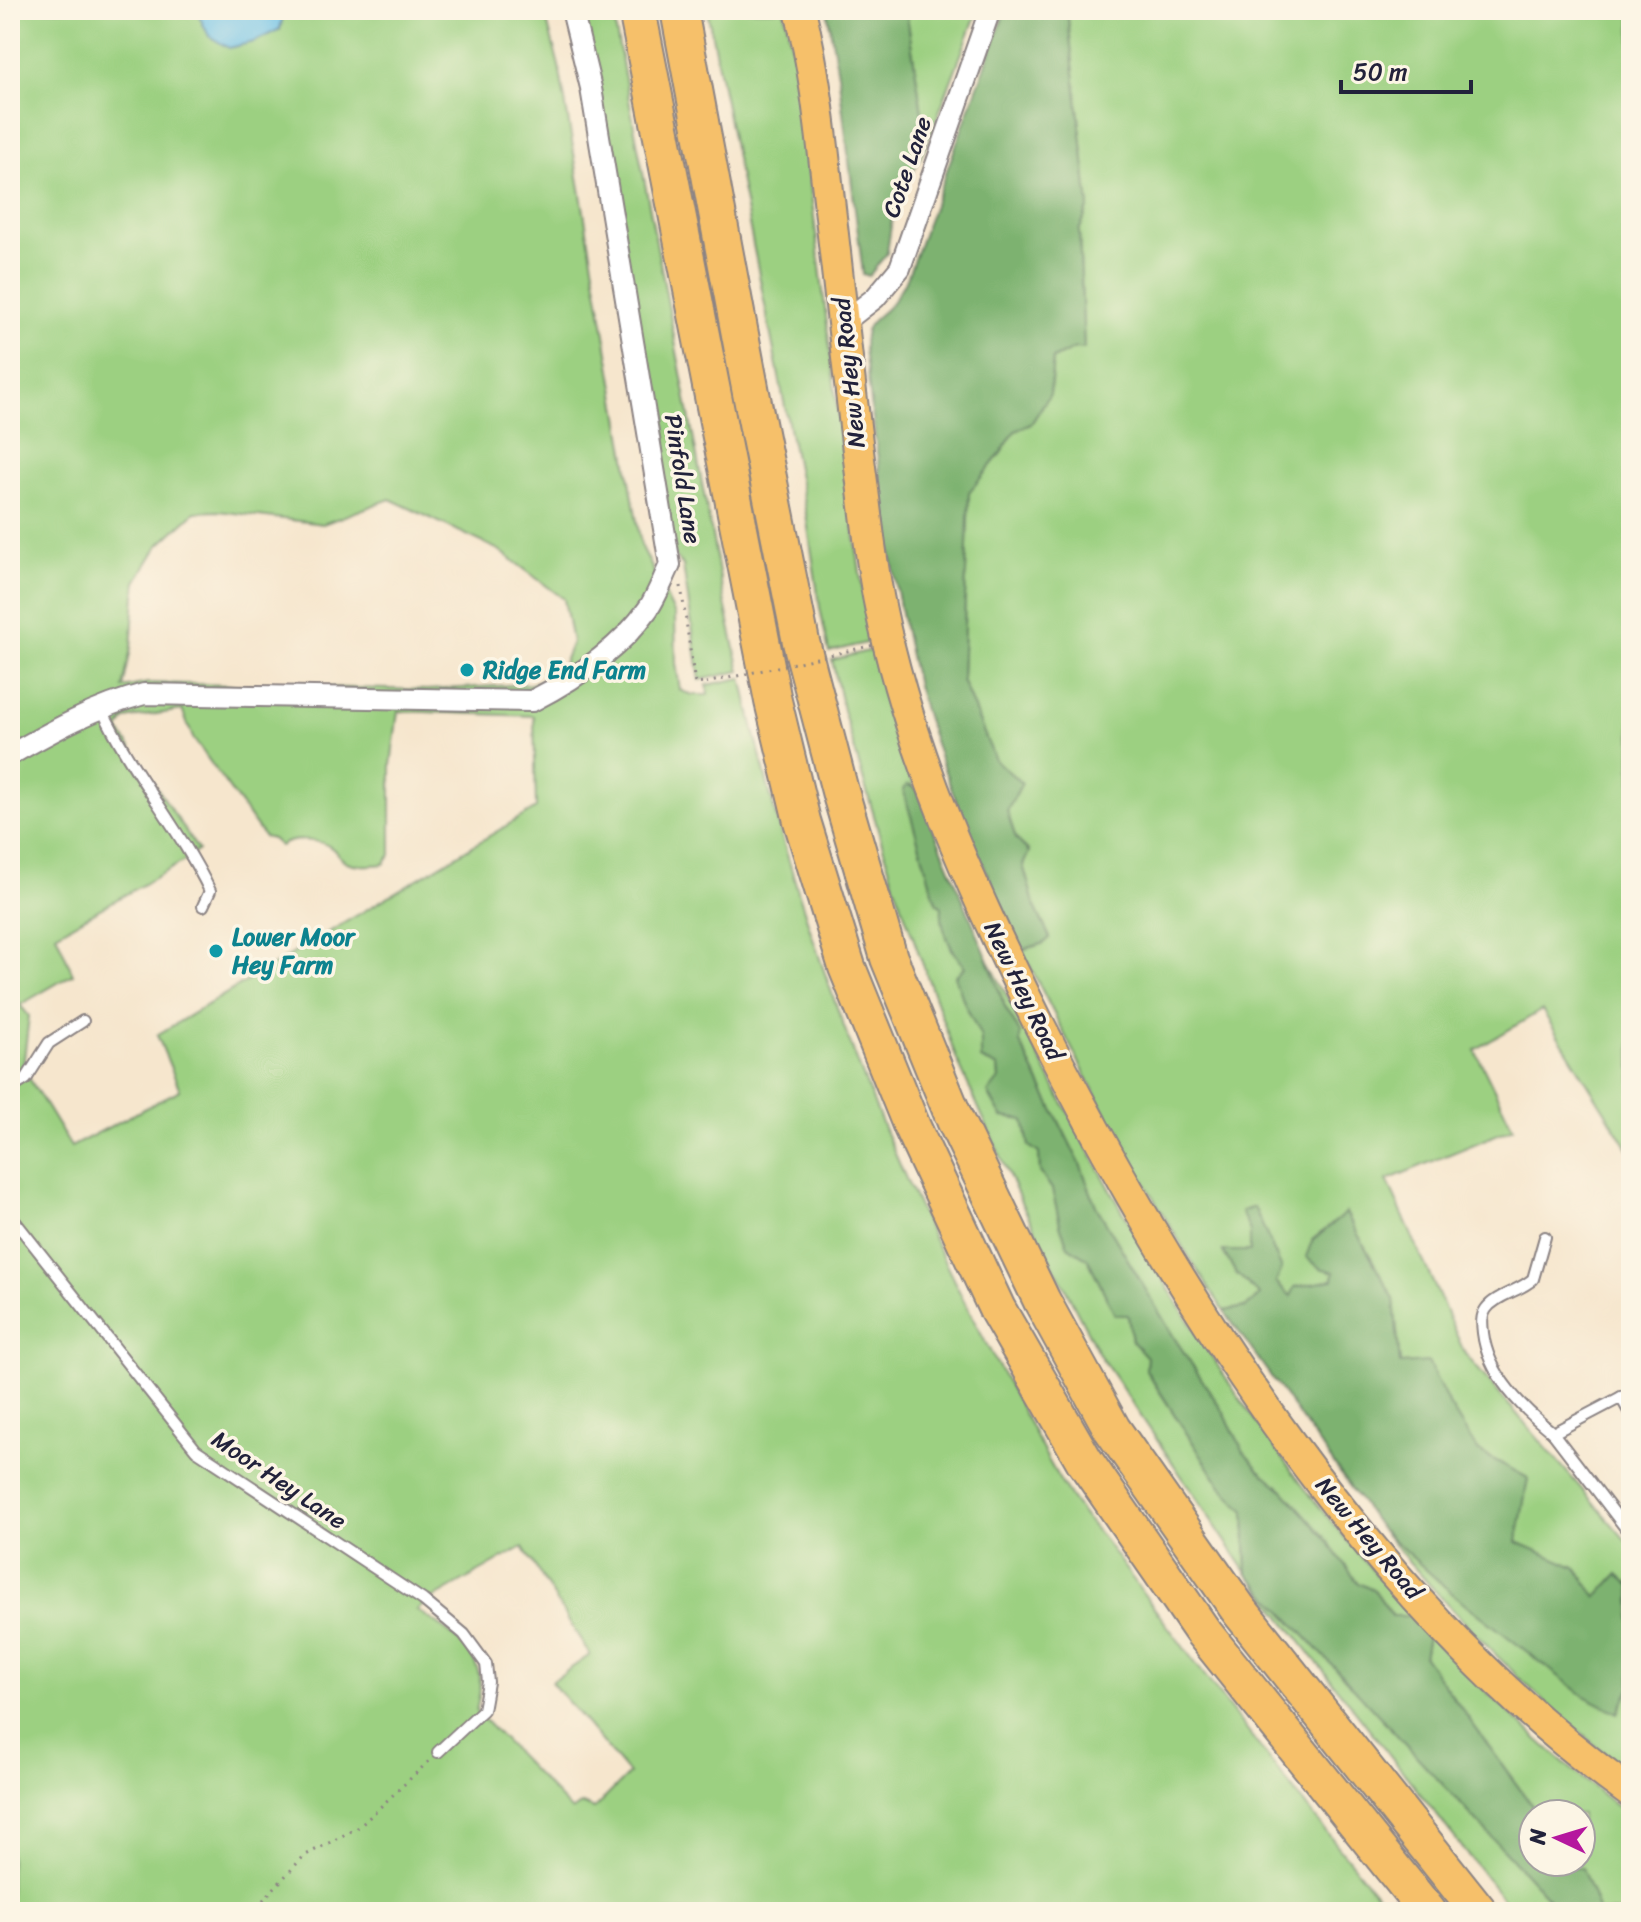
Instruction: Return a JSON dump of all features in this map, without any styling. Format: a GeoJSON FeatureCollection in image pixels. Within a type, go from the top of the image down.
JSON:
{"type":"FeatureCollection","features":[{"type":"Feature","properties":{"kind":"highway"},"geometry":{"type":"LineString","coordinates":[[637,10],[773,701],[802,821],[847,967],[906,1113],[997,1309],[1084,1460],[1203,1632],[1428,1912]]}},
{"type":"Feature","properties":{"kind":"highway"},"geometry":{"type":"LineString","coordinates":[[679,10],[801,642],[840,791],[889,958],[955,1120],[1042,1301],[1112,1429],[1239,1610],[1479,1912]]}},
{"type":"Feature","properties":{"kind":"main road","name":"New Hey Road"},"geometry":{"type":"LineString","coordinates":[[800,10],[818,103],[872,565],[906,710],[953,842],[1056,1056],[1141,1211],[1187,1287],[1275,1419],[1353,1523],[1440,1623],[1489,1673],[1594,1766],[1631,1793]]}},
{"type":"Feature","properties":{"kind":"street","name":"Pinfold Lane"},"geometry":{"type":"LineString","coordinates":[[10,755],[65,723],[101,707],[144,694],[532,701],[563,685],[626,635],[649,608],[670,565],[591,88],[572,10]]}},
{"type":"Feature","properties":{"kind":"street","name":"Cote Lane"},"geometry":{"type":"LineString","coordinates":[[844,322],[875,298],[900,268],[990,10]]}},
{"type":"Feature","properties":{"kind":"lane"},"geometry":{"type":"LineString","coordinates":[[101,707],[143,784],[204,878],[210,891],[203,906]]}},
{"type":"Feature","properties":{"kind":"lane"},"geometry":{"type":"LineString","coordinates":[[10,1089],[26,1079],[49,1043],[83,1021]]}},
{"type":"Feature","properties":{"kind":"lane","name":"Moor Hey Lane"},"geometry":{"type":"LineString","coordinates":[[10,1215],[196,1450],[423,1600],[464,1634],[486,1664],[488,1682],[483,1710],[438,1752]]}},
{"type":"Feature","properties":{"kind":"lane"},"geometry":{"type":"LineString","coordinates":[[1545,1237],[1533,1279],[1483,1312],[1487,1350],[1496,1370],[1524,1407],[1553,1433],[1631,1535]]}},
{"type":"Feature","properties":{"kind":"lane"},"geometry":{"type":"LineString","coordinates":[[1553,1433],[1626,1394],[1631,1415]]}},
{"type":"Feature","properties":{"kind":"path"},"geometry":{"type":"LineString","coordinates":[[670,565],[680,585],[695,684],[874,645]]}},
{"type":"Feature","properties":{"kind":"path"},"geometry":{"type":"LineString","coordinates":[[252,1912],[304,1856],[359,1827],[438,1752]]}},
{"type":"Feature","properties":{"kind":"green space"},"geometry":{"type":"Polygon","coordinates":[[[10,10],[196,10],[196,14],[280,30],[284,10],[544,10],[559,66],[641,545],[675,615],[680,690],[691,695],[708,695],[707,685],[742,678],[789,862],[849,1040],[922,1214],[963,1300],[1051,1464],[1088,1521],[1209,1681],[1391,1912],[10,1912],[10,10]],[[390,499],[323,524],[218,511],[195,512],[158,546],[136,582],[131,648],[123,688],[148,683],[427,690],[531,684],[559,674],[572,642],[564,599],[499,550],[390,499]],[[182,710],[125,719],[119,730],[198,850],[186,860],[56,934],[73,974],[20,1005],[29,1016],[23,1068],[71,1147],[180,1090],[157,1035],[536,808],[534,716],[398,711],[391,765],[391,855],[384,864],[356,865],[345,861],[322,843],[299,840],[280,846],[264,837],[193,738],[182,710]],[[523,1547],[417,1610],[458,1641],[474,1661],[480,1685],[476,1711],[572,1811],[582,1804],[594,1809],[629,1774],[551,1682],[590,1655],[523,1547]]]}},
{"type":"Feature","properties":{"kind":"green space"},"geometry":{"type":"Polygon","coordinates":[[[582,10],[612,10],[740,671],[700,680],[683,565],[675,557],[603,113],[582,10]]]}},
{"type":"Feature","properties":{"kind":"green space"},"geometry":{"type":"Polygon","coordinates":[[[707,10],[784,10],[795,61],[841,440],[870,642],[829,652],[806,514],[707,10]]]}},
{"type":"Feature","properties":{"kind":"green space"},"geometry":{"type":"Polygon","coordinates":[[[827,10],[906,10],[927,144],[893,212],[887,253],[869,276],[863,274],[839,80],[827,10]]]}},
{"type":"Feature","properties":{"kind":"green space"},"geometry":{"type":"Polygon","coordinates":[[[906,10],[978,10],[927,144],[906,10]]]}},
{"type":"Feature","properties":{"kind":"green space"},"geometry":{"type":"Polygon","coordinates":[[[1006,10],[1067,10],[1089,206],[1079,231],[1084,349],[1075,348],[1053,359],[1050,394],[1031,424],[1015,431],[969,492],[962,680],[995,760],[1022,783],[1007,811],[1016,839],[1029,852],[1023,865],[1035,907],[1050,938],[1022,950],[950,786],[917,685],[892,560],[864,349],[867,328],[892,303],[907,278],[1006,10]]]}},
{"type":"Feature","properties":{"kind":"green space"},"geometry":{"type":"Polygon","coordinates":[[[1067,10],[1631,10],[1631,1153],[1542,1010],[1475,1050],[1513,1128],[1387,1180],[1465,1354],[1631,1546],[1631,1586],[1618,1574],[1597,1598],[1575,1567],[1516,1542],[1528,1478],[1478,1451],[1428,1363],[1400,1364],[1394,1299],[1346,1213],[1312,1240],[1334,1272],[1333,1280],[1296,1287],[1292,1297],[1275,1282],[1254,1207],[1242,1211],[1250,1231],[1251,1251],[1223,1252],[1236,1273],[1261,1295],[1246,1307],[1224,1311],[1117,1134],[1022,950],[1044,943],[1050,937],[1035,907],[1023,865],[1029,851],[1016,839],[1007,811],[1021,783],[995,760],[962,680],[969,492],[1015,431],[1031,424],[1050,394],[1053,359],[1075,348],[1084,348],[1079,231],[1089,206],[1067,10]]]}},
{"type":"Feature","properties":{"kind":"green space"},"geometry":{"type":"Polygon","coordinates":[[[872,650],[914,787],[907,785],[904,789],[936,902],[942,907],[951,948],[965,967],[974,1019],[981,1037],[981,1059],[998,1066],[999,1079],[1024,1119],[1029,1146],[1039,1153],[1040,1172],[1052,1189],[1068,1246],[1088,1259],[1115,1314],[1128,1315],[1132,1341],[1147,1357],[1146,1371],[1221,1486],[1245,1511],[1247,1573],[1099,1354],[1022,1204],[957,1060],[894,884],[843,710],[832,660],[872,650]]]}},
{"type":"Feature","properties":{"kind":"green space"},"geometry":{"type":"Polygon","coordinates":[[[907,785],[917,789],[1005,1007],[1020,1033],[1020,1043],[1080,1164],[1096,1206],[1175,1339],[1224,1413],[1243,1450],[1323,1535],[1358,1583],[1375,1591],[1392,1616],[1412,1616],[1428,1636],[1424,1657],[1526,1798],[1517,1798],[1517,1864],[1247,1573],[1245,1511],[1221,1486],[1146,1370],[1147,1357],[1132,1341],[1128,1315],[1115,1315],[1088,1259],[1068,1246],[1052,1189],[1040,1172],[1039,1153],[1029,1146],[1024,1120],[1002,1117],[988,1093],[999,1079],[998,1067],[981,1059],[981,1037],[955,976],[965,967],[945,932],[942,907],[936,902],[903,789],[907,785]]]}},
{"type":"Feature","properties":{"kind":"green space"},"geometry":{"type":"Polygon","coordinates":[[[987,957],[1096,1164],[1217,1364],[1307,1491],[1412,1616],[1393,1616],[1375,1591],[1358,1583],[1323,1535],[1243,1450],[1224,1413],[1175,1339],[1096,1206],[1080,1164],[1020,1043],[1020,1033],[1005,1007],[987,957]]]}},
{"type":"Feature","properties":{"kind":"green space"},"geometry":{"type":"Polygon","coordinates":[[[1254,1207],[1282,1269],[1276,1282],[1291,1296],[1295,1287],[1333,1280],[1334,1272],[1320,1268],[1306,1257],[1312,1241],[1346,1213],[1394,1299],[1400,1364],[1428,1362],[1448,1403],[1478,1451],[1528,1478],[1517,1542],[1575,1567],[1597,1597],[1618,1574],[1631,1586],[1631,1686],[1618,1713],[1584,1696],[1454,1595],[1379,1527],[1224,1311],[1246,1307],[1260,1295],[1236,1273],[1223,1251],[1250,1251],[1250,1231],[1241,1212],[1254,1207]]]}},
{"type":"Feature","properties":{"kind":"green space"},"geometry":{"type":"Polygon","coordinates":[[[1379,1527],[1454,1595],[1618,1713],[1631,1686],[1631,1773],[1563,1718],[1498,1657],[1379,1527]]]}},
{"type":"Feature","properties":{"kind":"green space"},"geometry":{"type":"Polygon","coordinates":[[[1247,1573],[1517,1864],[1517,1878],[1530,1878],[1561,1912],[1513,1912],[1247,1573]]]}},
{"type":"Feature","properties":{"kind":"green space"},"geometry":{"type":"Polygon","coordinates":[[[1428,1636],[1552,1752],[1631,1817],[1631,1912],[1599,1912],[1586,1878],[1597,1878],[1597,1798],[1526,1798],[1424,1657],[1428,1636]]]}},
{"type":"Feature","properties":{"kind":"green space"},"geometry":{"type":"Polygon","coordinates":[[[1530,1878],[1586,1878],[1599,1912],[1561,1912],[1530,1878]]]}},
{"type":"Feature","properties":{"kind":"water"},"geometry":{"type":"Polygon","coordinates":[[[196,10],[284,10],[280,29],[254,42],[229,48],[209,36],[196,10]]]}},
{"type":"Feature","properties":{"kind":"place","name":"Ridge End Farm"},"geometry":{"type":"Point","coordinates":[467,670]}},
{"type":"Feature","properties":{"kind":"place","name":"Lower Moor Hey Farm"},"geometry":{"type":"Point","coordinates":[216,951]}}]}
